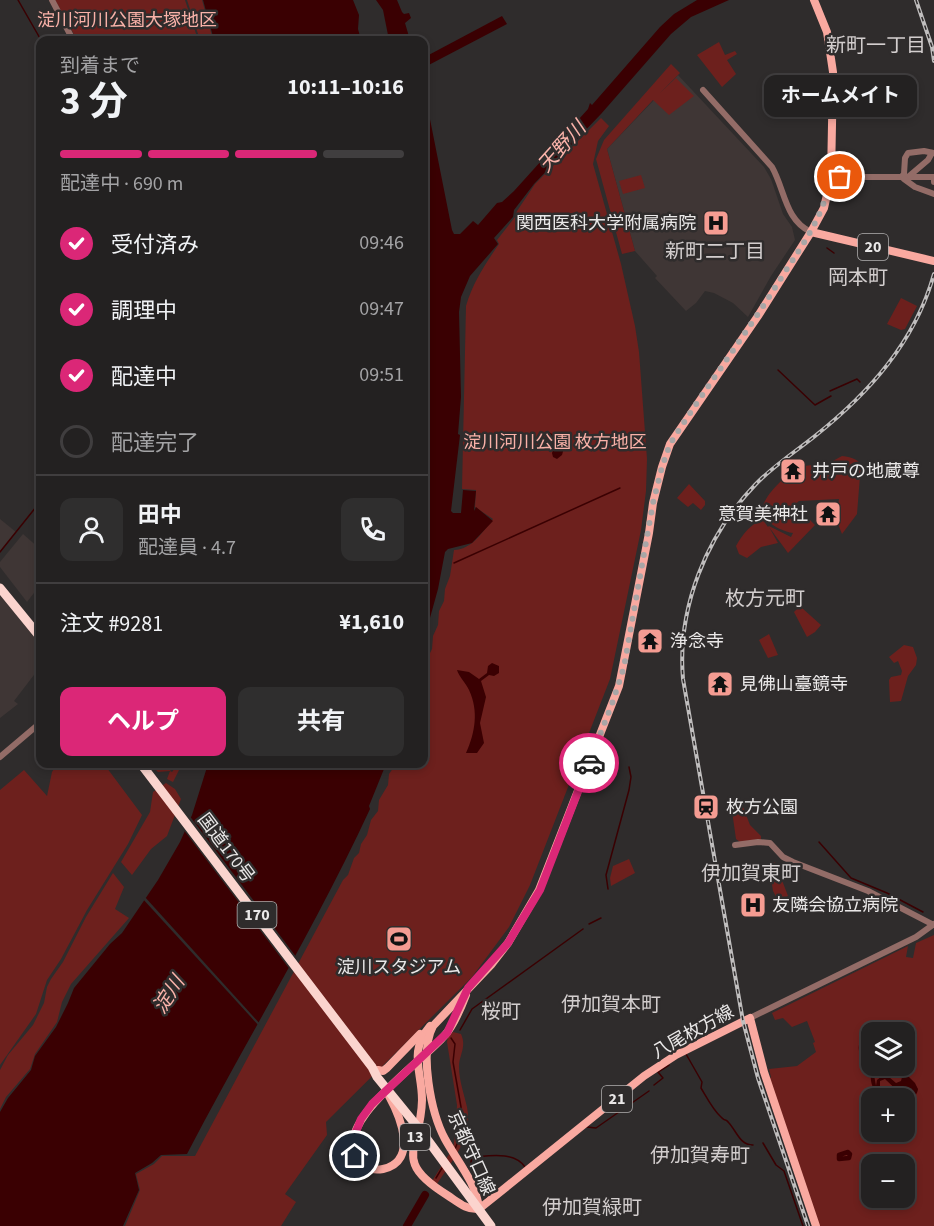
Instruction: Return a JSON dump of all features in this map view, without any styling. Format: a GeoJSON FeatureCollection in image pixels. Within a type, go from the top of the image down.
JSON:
{"type":"FeatureCollection","features":[{"type":"Feature","properties":{"kind":"highway"},"geometry":{"type":"LineString","coordinates":[[0,580],[36,622]]}},
{"type":"Feature","properties":{"kind":"highway"},"geometry":{"type":"LineString","coordinates":[[0,588],[36,632]]}},
{"type":"Feature","properties":{"kind":"highway","name":"国道170号"},"geometry":{"type":"LineString","coordinates":[[144,768],[375,1069],[385,1086],[449,1167],[490,1226]]}},
{"type":"Feature","properties":{"kind":"main road","name":"京都守口線"},"geometry":{"type":"LineString","coordinates":[[468,988],[421,1037],[417,1052],[421,1113],[413,1155],[415,1167],[426,1182],[470,1210],[479,1209],[478,1197],[449,1146],[437,1119],[426,1049],[428,1035],[433,1026],[468,988],[508,943],[540,890],[612,704],[624,667],[655,494],[670,444],[758,316],[824,208],[831,177],[832,58],[827,32],[814,0]]}},
{"type":"Feature","properties":{"kind":"main road","name":"20"},"geometry":{"type":"LineString","coordinates":[[811,232],[934,261]]}},
{"type":"Feature","properties":{"kind":"main road"},"geometry":{"type":"LineString","coordinates":[[392,1095],[404,1132],[404,1147],[398,1161],[390,1167],[370,1169],[359,1162],[352,1149],[357,1126],[372,1104],[447,1033],[468,988]]}},
{"type":"Feature","properties":{"kind":"main road","name":"八尾枚方線"},"geometry":{"type":"LineString","coordinates":[[479,1209],[644,1076],[676,1055],[750,1018],[764,1072],[816,1226]]}},
{"type":"Feature","properties":{"kind":"main road"},"geometry":{"type":"LineString","coordinates":[[375,1069],[383,1071],[387,1068],[436,1019]]}},
{"type":"Feature","properties":{"kind":"street"},"geometry":{"type":"LineString","coordinates":[[52,0],[71,36]]}},
{"type":"Feature","properties":{"kind":"street"},"geometry":{"type":"LineString","coordinates":[[702,90],[772,167],[790,213],[799,224],[811,232]]}},
{"type":"Feature","properties":{"kind":"street"},"geometry":{"type":"LineString","coordinates":[[924,151],[933,153],[909,176],[901,177],[904,174],[905,158],[908,153],[924,151]]}},
{"type":"Feature","properties":{"kind":"street"},"geometry":{"type":"LineString","coordinates":[[831,177],[934,177],[934,182]]}},
{"type":"Feature","properties":{"kind":"street"},"geometry":{"type":"LineString","coordinates":[[901,177],[915,187],[934,194]]}},
{"type":"Feature","properties":{"kind":"street"},"geometry":{"type":"LineString","coordinates":[[0,757],[36,726]]}},
{"type":"Feature","properties":{"kind":"street"},"geometry":{"type":"LineString","coordinates":[[735,845],[770,843],[783,857],[873,893],[934,925],[916,937],[750,1018]]}},
{"type":"Feature","properties":{"kind":"shaded area"},"geometry":{"type":"Polygon","coordinates":[[[678,75],[764,167],[771,179],[783,214],[792,227],[795,240],[748,317],[733,303],[705,291],[686,311],[655,278],[657,276],[635,251],[607,149],[678,75]]]}},
{"type":"Feature","properties":{"kind":"shaded area"},"geometry":{"type":"Polygon","coordinates":[[[0,519],[16,532],[0,552],[0,519]]]}},
{"type":"Feature","properties":{"kind":"shaded area"},"geometry":{"type":"Polygon","coordinates":[[[23,534],[36,545],[36,590],[27,602],[0,567],[0,562],[23,534]]]}},
{"type":"Feature","properties":{"kind":"shaded area"},"geometry":{"type":"Polygon","coordinates":[[[0,591],[36,637],[36,672],[14,701],[18,704],[0,718],[0,591]]]}},
{"type":"Feature","properties":{"kind":"green space","name":"淀川河川公園大塚地区"},"geometry":{"type":"Polygon","coordinates":[[[55,0],[185,0],[197,36],[75,36],[55,0]]]}},
{"type":"Feature","properties":{"kind":"green space"},"geometry":{"type":"Polygon","coordinates":[[[187,0],[202,0],[212,36],[199,36],[187,0]]]}},
{"type":"Feature","properties":{"kind":"green space"},"geometry":{"type":"Polygon","coordinates":[[[719,42],[725,55],[735,51],[737,54],[727,60],[736,74],[722,87],[697,55],[719,42]]]}},
{"type":"Feature","properties":{"kind":"green space"},"geometry":{"type":"Polygon","coordinates":[[[671,64],[680,73],[660,93],[676,78],[694,96],[669,115],[653,100],[607,149],[635,251],[622,254],[596,159],[604,140],[671,64]]]}},
{"type":"Feature","properties":{"kind":"green space","name":"淀川河川公園 枚方地区"},"geometry":{"type":"Polygon","coordinates":[[[601,118],[609,126],[598,141],[593,164],[621,264],[635,326],[647,459],[641,530],[610,679],[530,885],[509,927],[472,977],[326,1122],[327,1135],[285,1194],[296,1202],[281,1226],[125,1226],[140,1190],[136,1174],[154,1164],[162,1156],[195,1156],[343,880],[348,875],[354,858],[359,853],[361,844],[367,835],[371,820],[378,811],[379,800],[388,785],[389,774],[393,768],[428,768],[428,657],[438,625],[439,611],[444,601],[454,550],[467,547],[493,519],[475,507],[476,490],[462,489],[466,306],[476,281],[499,244],[497,240],[515,217],[535,184],[601,118]]]}},
{"type":"Feature","properties":{"kind":"green space"},"geometry":{"type":"Polygon","coordinates":[[[641,175],[645,188],[623,194],[619,181],[641,175]]]}},
{"type":"Feature","properties":{"kind":"green space"},"geometry":{"type":"Polygon","coordinates":[[[901,298],[917,306],[905,329],[901,330],[887,324],[901,298]]]}},
{"type":"Feature","properties":{"kind":"green space"},"geometry":{"type":"Polygon","coordinates":[[[842,456],[855,460],[865,469],[860,476],[857,514],[842,534],[836,519],[839,499],[799,501],[793,506],[797,514],[805,521],[810,520],[815,525],[788,553],[769,527],[778,543],[761,547],[747,558],[739,554],[736,546],[741,538],[751,527],[763,520],[768,527],[769,526],[791,537],[793,533],[780,529],[768,521],[763,508],[769,494],[792,470],[796,467],[829,463],[842,456]]]}},
{"type":"Feature","properties":{"kind":"green space"},"geometry":{"type":"Polygon","coordinates":[[[689,484],[705,501],[701,510],[693,503],[688,507],[677,498],[689,484]]]}},
{"type":"Feature","properties":{"kind":"green space"},"geometry":{"type":"Polygon","coordinates":[[[802,608],[821,625],[807,637],[794,612],[802,608]]]}},
{"type":"Feature","properties":{"kind":"green space"},"geometry":{"type":"Polygon","coordinates":[[[769,634],[778,655],[768,658],[759,640],[769,634]]]}},
{"type":"Feature","properties":{"kind":"green space"},"geometry":{"type":"Polygon","coordinates":[[[904,645],[913,647],[917,658],[916,665],[908,676],[901,701],[890,702],[889,680],[891,677],[901,675],[902,671],[898,661],[894,663],[889,657],[904,645]]]}},
{"type":"Feature","properties":{"kind":"green space"},"geometry":{"type":"Polygon","coordinates":[[[54,768],[107,768],[142,815],[128,844],[47,980],[36,1014],[0,1065],[0,790],[24,770],[47,796],[54,768]]]}},
{"type":"Feature","properties":{"kind":"green space"},"geometry":{"type":"Polygon","coordinates":[[[154,768],[173,768],[170,771],[158,772],[154,768]]]}},
{"type":"Feature","properties":{"kind":"green space"},"geometry":{"type":"Polygon","coordinates":[[[180,768],[173,782],[167,779],[170,771],[180,768]]]}},
{"type":"Feature","properties":{"kind":"green space"},"geometry":{"type":"Polygon","coordinates":[[[166,783],[175,789],[181,799],[167,836],[151,849],[132,875],[121,862],[150,812],[153,792],[166,783]]]}},
{"type":"Feature","properties":{"kind":"green space"},"geometry":{"type":"Polygon","coordinates":[[[743,807],[750,825],[761,836],[761,839],[740,842],[736,839],[732,811],[743,807]]]}},
{"type":"Feature","properties":{"kind":"green space"},"geometry":{"type":"Polygon","coordinates":[[[629,859],[635,873],[611,886],[613,866],[629,859]]]}},
{"type":"Feature","properties":{"kind":"green space"},"geometry":{"type":"Polygon","coordinates":[[[775,862],[788,896],[779,902],[773,891],[769,864],[775,862]]]}},
{"type":"Feature","properties":{"kind":"green space"},"geometry":{"type":"Polygon","coordinates":[[[113,873],[124,887],[115,909],[129,918],[71,984],[62,1002],[57,1022],[35,1054],[30,1069],[6,1097],[0,1109],[0,1070],[8,1055],[33,1025],[44,1003],[51,979],[113,873]]]}},
{"type":"Feature","properties":{"kind":"green space"},"geometry":{"type":"Polygon","coordinates":[[[934,935],[934,1226],[819,1226],[769,1079],[771,1077],[769,1069],[797,1066],[816,1052],[813,1043],[815,1042],[807,1021],[792,1027],[783,1018],[775,1020],[772,1013],[908,946],[906,957],[913,958],[916,943],[934,935]]]}},
{"type":"Feature","properties":{"kind":"green space"},"geometry":{"type":"Polygon","coordinates":[[[453,1032],[461,1034],[463,1039],[459,1072],[467,1107],[467,1128],[460,1148],[437,1184],[432,1181],[453,1148],[455,1136],[457,1105],[447,1042],[448,1036],[453,1032]]]}},
{"type":"Feature","properties":{"kind":"water"},"geometry":{"type":"Polygon","coordinates":[[[203,0],[353,0],[359,15],[360,36],[213,36],[203,0]]]}},
{"type":"Feature","properties":{"kind":"water"},"geometry":{"type":"Polygon","coordinates":[[[376,0],[397,0],[402,12],[409,13],[411,18],[405,23],[409,36],[388,36],[383,10],[376,0]]]}},
{"type":"Feature","properties":{"kind":"water","name":"天野川"},"geometry":{"type":"Polygon","coordinates":[[[697,0],[729,0],[691,17],[671,34],[601,114],[534,184],[514,210],[513,217],[494,238],[498,244],[470,276],[461,297],[459,312],[461,397],[458,434],[460,435],[451,511],[461,513],[463,490],[476,491],[474,511],[476,507],[493,521],[472,543],[448,549],[445,552],[428,625],[428,109],[452,230],[454,234],[460,234],[473,221],[478,225],[497,203],[502,202],[514,191],[588,109],[590,103],[592,105],[674,14],[697,0]]]}},
{"type":"Feature","properties":{"kind":"water"},"geometry":{"type":"Polygon","coordinates":[[[502,16],[507,24],[428,65],[428,55],[502,16]]]}},
{"type":"Feature","properties":{"kind":"water"},"geometry":{"type":"Polygon","coordinates":[[[549,432],[560,439],[564,448],[562,455],[557,459],[553,457],[554,447],[547,436],[549,432]]]}},
{"type":"Feature","properties":{"kind":"water"},"geometry":{"type":"Polygon","coordinates":[[[492,663],[499,666],[499,673],[494,676],[489,675],[481,681],[486,697],[480,723],[484,743],[477,753],[466,753],[474,730],[475,714],[469,690],[457,670],[469,672],[479,679],[487,673],[488,666],[492,663]]]}},
{"type":"Feature","properties":{"kind":"water","name":"淀川"},"geometry":{"type":"Polygon","coordinates":[[[207,768],[384,768],[369,806],[370,809],[327,897],[187,1154],[161,1155],[135,1173],[139,1190],[123,1226],[0,1226],[0,1112],[8,1098],[31,1070],[35,1056],[56,1027],[74,988],[110,944],[122,933],[158,880],[180,842],[192,815],[207,768]]]}},
{"type":"Feature","properties":{"kind":"water"},"geometry":{"type":"Polygon","coordinates":[[[874,1076],[876,1086],[877,1080],[882,1076],[889,1077],[896,1083],[901,1081],[901,1076],[908,1076],[918,1089],[917,1094],[915,1096],[915,1088],[894,1088],[885,1079],[880,1081],[883,1088],[874,1088],[871,1078],[874,1076]]]}},
{"type":"Feature","properties":{"kind":"pier"},"geometry":{"type":"Polygon","coordinates":[[[189,815],[297,958],[291,971],[183,829],[189,815]]]}},
{"type":"Feature","properties":{"kind":"pier"},"geometry":{"type":"Polygon","coordinates":[[[144,896],[261,1025],[260,1027],[142,898],[144,896]]]}},
{"type":"Feature","properties":{"kind":"waterway"},"geometry":{"type":"LineString","coordinates":[[18,0],[39,36]]}},
{"type":"Feature","properties":{"kind":"waterway"},"geometry":{"type":"LineString","coordinates":[[827,248],[834,253]]}},
{"type":"Feature","properties":{"kind":"waterway"},"geometry":{"type":"LineString","coordinates":[[778,370],[815,405],[831,396]]}},
{"type":"Feature","properties":{"kind":"waterway"},"geometry":{"type":"LineString","coordinates":[[830,391],[857,379],[860,382]]}},
{"type":"Feature","properties":{"kind":"waterway"},"geometry":{"type":"LineString","coordinates":[[454,563],[620,488]]}},
{"type":"Feature","properties":{"kind":"waterway"},"geometry":{"type":"LineString","coordinates":[[0,552],[36,507]]}},
{"type":"Feature","properties":{"kind":"waterway"},"geometry":{"type":"LineString","coordinates":[[608,889],[606,875],[629,790],[631,777],[629,767]]}},
{"type":"Feature","properties":{"kind":"waterway"},"geometry":{"type":"LineString","coordinates":[[819,842],[851,878],[887,893],[923,912]]}},
{"type":"Feature","properties":{"kind":"waterway"},"geometry":{"type":"LineString","coordinates":[[589,924],[601,918]]}},
{"type":"Feature","properties":{"kind":"waterway"},"geometry":{"type":"LineString","coordinates":[[460,1030],[472,1009],[583,929]]}},
{"type":"Feature","properties":{"kind":"waterway"},"geometry":{"type":"LineString","coordinates":[[451,1038],[455,1044],[453,1062],[461,1107],[459,1131]]}},
{"type":"Feature","properties":{"kind":"waterway"},"geometry":{"type":"LineString","coordinates":[[686,1054],[702,1082],[701,1088],[713,1107],[745,1143],[753,1145]]}},
{"type":"Feature","properties":{"kind":"waterway"},"geometry":{"type":"LineString","coordinates":[[654,1085],[663,1078],[658,1072],[669,1065]]}},
{"type":"Feature","properties":{"kind":"waterway"},"geometry":{"type":"LineString","coordinates":[[587,1127],[596,1128],[649,1091]]}},
{"type":"Feature","properties":{"kind":"waterway"},"geometry":{"type":"LineString","coordinates":[[455,1149],[459,1139]]}},
{"type":"Feature","properties":{"kind":"waterway"},"geometry":{"type":"LineString","coordinates":[[763,1143],[776,1165],[784,1171],[803,1226]]}},
{"type":"Feature","properties":{"kind":"waterway"},"geometry":{"type":"LineString","coordinates":[[848,1152],[849,1158],[839,1159],[839,1155],[848,1152]]}},
{"type":"Feature","properties":{"kind":"waterway"},"geometry":{"type":"LineString","coordinates":[[471,1162],[472,1157],[501,1156],[514,1159],[525,1167]]}},
{"type":"Feature","properties":{"kind":"waterway"},"geometry":{"type":"LineString","coordinates":[[436,1178],[442,1168]]}},
{"type":"Feature","properties":{"kind":"waterway"},"geometry":{"type":"LineString","coordinates":[[407,1226],[425,1195]]}},
{"type":"Feature","properties":{"kind":"railway"},"geometry":{"type":"LineString","coordinates":[[916,0],[932,47],[934,61]]}},
{"type":"Feature","properties":{"kind":"railway"},"geometry":{"type":"LineString","coordinates":[[808,1226],[758,1078],[743,1021],[683,679],[682,652],[685,626],[698,575],[722,527],[762,478],[854,402],[888,364],[915,322],[934,274]]}},
{"type":"Feature","properties":{"kind":"way so far"},"geometry":{"type":"LineString","coordinates":[[589,763],[619,686],[624,667],[653,503],[670,444],[758,316],[811,232],[824,208],[831,177],[840,177]]}},
{"type":"Feature","properties":{"kind":"place","name":"ホームメイト"},"geometry":{"type":"Point","coordinates":[840,177]}},
{"type":"Feature","properties":{"kind":"place","name":"関西医科大学附属病院"},"geometry":{"type":"Point","coordinates":[716,223]}},
{"type":"Feature","properties":{"kind":"place","name":"井戸の地蔵尊"},"geometry":{"type":"Point","coordinates":[793,471]}},
{"type":"Feature","properties":{"kind":"place","name":"意賀美神社"},"geometry":{"type":"Point","coordinates":[828,514]}},
{"type":"Feature","properties":{"kind":"place","name":"浄念寺"},"geometry":{"type":"Point","coordinates":[650,641]}},
{"type":"Feature","properties":{"kind":"place","name":"見佛山臺鏡寺"},"geometry":{"type":"Point","coordinates":[720,684]}},
{"type":"Feature","properties":{"kind":"place","name":"枚方公園"},"geometry":{"type":"Point","coordinates":[706,807]}},
{"type":"Feature","properties":{"kind":"place","name":"友隣会協立病院"},"geometry":{"type":"Point","coordinates":[753,905]}},
{"type":"Feature","properties":{"kind":"place","name":"淀川スタジアム"},"geometry":{"type":"Point","coordinates":[399,939]}},
{"type":"Feature","properties":{"kind":"district","name":"新町一丁目"},"geometry":{"type":"Point","coordinates":[876,46]}},
{"type":"Feature","properties":{"kind":"district","name":"新町二丁目"},"geometry":{"type":"Point","coordinates":[715,252]}},
{"type":"Feature","properties":{"kind":"district","name":"岡本町"},"geometry":{"type":"Point","coordinates":[858,278]}},
{"type":"Feature","properties":{"kind":"district","name":"枚方元町"},"geometry":{"type":"Point","coordinates":[765,599]}},
{"type":"Feature","properties":{"kind":"district","name":"伊加賀東町"},"geometry":{"type":"Point","coordinates":[751,874]}},
{"type":"Feature","properties":{"kind":"district","name":"伊加賀本町"},"geometry":{"type":"Point","coordinates":[611,1005]}},
{"type":"Feature","properties":{"kind":"district","name":"桜町"},"geometry":{"type":"Point","coordinates":[501,1012]}},
{"type":"Feature","properties":{"kind":"district","name":"伊加賀寿町"},"geometry":{"type":"Point","coordinates":[700,1156]}},
{"type":"Feature","properties":{"kind":"district","name":"伊加賀緑町"},"geometry":{"type":"Point","coordinates":[592,1208]}},
{"type":"Feature","properties":{"kind":"route"},"geometry":{"type":"LineString","coordinates":[[355,1156],[352,1142],[361,1119],[372,1104],[433,1049],[447,1033],[464,1001],[468,988],[491,965],[508,943],[533,902],[540,890],[589,763]]}}]}
